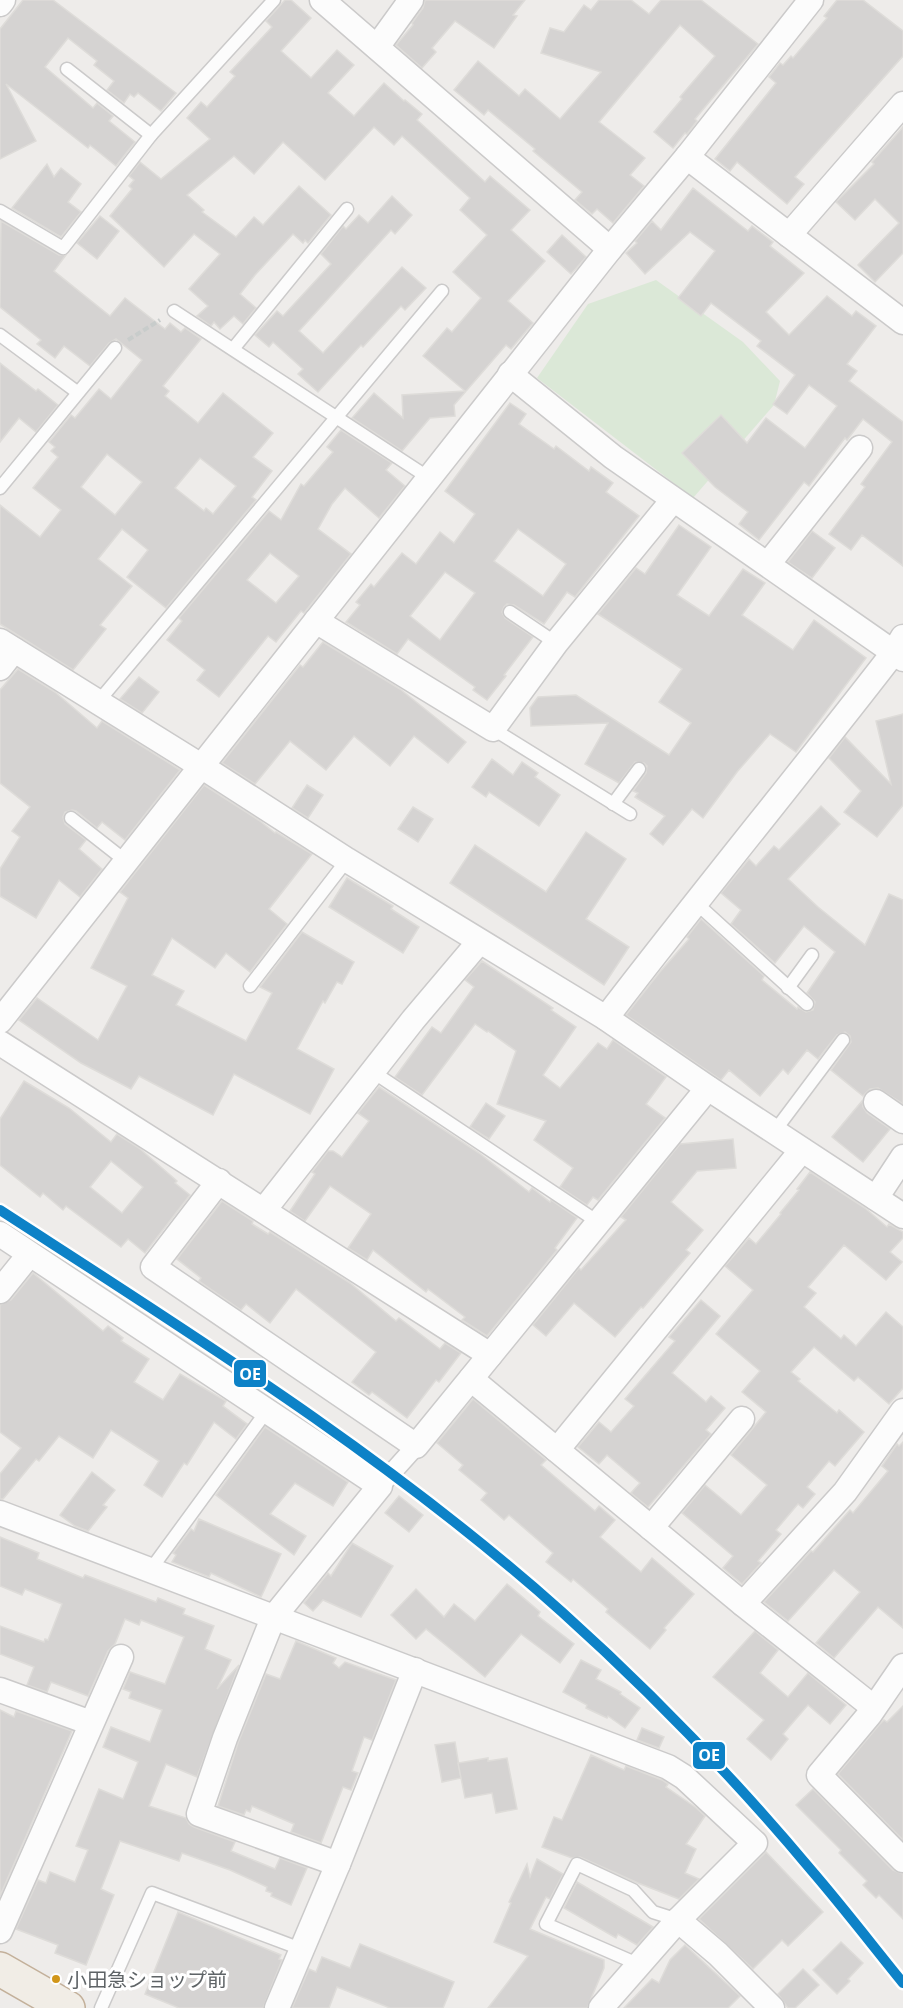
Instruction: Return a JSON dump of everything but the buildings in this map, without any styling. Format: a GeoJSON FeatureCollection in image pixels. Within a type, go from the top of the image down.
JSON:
{"type":"FeatureCollection","features":[{"type":"Feature","properties":{"kind":"highway"},"geometry":{"type":"LineString","coordinates":[[0,1969],[68,2008]]}},
{"type":"Feature","properties":{"kind":"street"},"geometry":{"type":"LineString","coordinates":[[0,4],[3,0]]}},
{"type":"Feature","properties":{"kind":"street"},"geometry":{"type":"LineString","coordinates":[[377,47],[411,0]]}},
{"type":"Feature","properties":{"kind":"street"},"geometry":{"type":"LineString","coordinates":[[0,1022],[610,249],[687,157],[812,0]]}},
{"type":"Feature","properties":{"kind":"street"},"geometry":{"type":"LineString","coordinates":[[324,1],[610,249]]}},
{"type":"Feature","properties":{"kind":"street"},"geometry":{"type":"LineString","coordinates":[[789,235],[903,104]]}},
{"type":"Feature","properties":{"kind":"street"},"geometry":{"type":"LineString","coordinates":[[687,157],[789,235],[898,310]]}},
{"type":"Feature","properties":{"kind":"street"},"geometry":{"type":"LineString","coordinates":[[510,375],[613,457],[673,500],[900,650],[695,902],[606,1018]]}},
{"type":"Feature","properties":{"kind":"street"},"geometry":{"type":"LineString","coordinates":[[768,564],[860,448]]}},
{"type":"Feature","properties":{"kind":"street"},"geometry":{"type":"LineString","coordinates":[[316,621],[493,729],[556,644],[673,500]]}},
{"type":"Feature","properties":{"kind":"street"},"geometry":{"type":"LineString","coordinates":[[5,653],[98,702],[347,860],[606,1018],[903,1216]]}},
{"type":"Feature","properties":{"kind":"street"},"geometry":{"type":"LineString","coordinates":[[264,1210],[413,1020],[479,942]]}},
{"type":"Feature","properties":{"kind":"street"},"geometry":{"type":"LineString","coordinates":[[0,1043],[490,1354]]}},
{"type":"Feature","properties":{"kind":"street"},"geometry":{"type":"LineString","coordinates":[[338,1864],[199,1814],[225,1738],[273,1618],[708,1088]]}},
{"type":"Feature","properties":{"kind":"street"},"geometry":{"type":"LineString","coordinates":[[876,1102],[903,1121]]}},
{"type":"Feature","properties":{"kind":"street"},"geometry":{"type":"LineString","coordinates":[[557,1450],[802,1150]]}},
{"type":"Feature","properties":{"kind":"street"},"geometry":{"type":"LineString","coordinates":[[876,1198],[903,1157]]}},
{"type":"Feature","properties":{"kind":"street"},"geometry":{"type":"LineString","coordinates":[[219,1181],[153,1267],[416,1446]]}},
{"type":"Feature","properties":{"kind":"street"},"geometry":{"type":"LineString","coordinates":[[0,1234],[380,1486]]}},
{"type":"Feature","properties":{"kind":"street"},"geometry":{"type":"LineString","coordinates":[[0,1291],[29,1255]]}},
{"type":"Feature","properties":{"kind":"street"},"geometry":{"type":"LineString","coordinates":[[471,1379],[743,1604],[873,1707]]}},
{"type":"Feature","properties":{"kind":"street"},"geometry":{"type":"LineString","coordinates":[[743,1604],[845,1492],[903,1411]]}},
{"type":"Feature","properties":{"kind":"street"},"geometry":{"type":"LineString","coordinates":[[651,1528],[742,1419]]}},
{"type":"Feature","properties":{"kind":"street"},"geometry":{"type":"LineString","coordinates":[[0,1513],[668,1767],[684,1777],[755,1843],[678,1920],[601,2008]]}},
{"type":"Feature","properties":{"kind":"street"},"geometry":{"type":"LineString","coordinates":[[0,1931],[120,1657]]}},
{"type":"Feature","properties":{"kind":"street"},"geometry":{"type":"LineString","coordinates":[[903,1666],[870,1714],[819,1776],[903,1860]]}},
{"type":"Feature","properties":{"kind":"street"},"geometry":{"type":"LineString","coordinates":[[277,2008],[338,1864],[415,1670]]}},
{"type":"Feature","properties":{"kind":"street"},"geometry":{"type":"LineString","coordinates":[[0,1690],[91,1723]]}},
{"type":"Feature","properties":{"kind":"street"},"geometry":{"type":"LineString","coordinates":[[678,1920],[718,1954],[763,2005]]}},
{"type":"Feature","properties":{"kind":"lane"},"geometry":{"type":"LineString","coordinates":[[0,211],[63,248],[151,135],[274,0]]}},
{"type":"Feature","properties":{"kind":"lane"},"geometry":{"type":"LineString","coordinates":[[67,69],[151,135]]}},
{"type":"Feature","properties":{"kind":"lane"},"geometry":{"type":"LineString","coordinates":[[233,349],[348,208]]}},
{"type":"Feature","properties":{"kind":"lane"},"geometry":{"type":"LineString","coordinates":[[98,702],[442,291]]}},
{"type":"Feature","properties":{"kind":"lane"},"geometry":{"type":"LineString","coordinates":[[174,311],[429,478]]}},
{"type":"Feature","properties":{"kind":"lane"},"geometry":{"type":"LineString","coordinates":[[0,335],[77,392]]}},
{"type":"Feature","properties":{"kind":"lane"},"geometry":{"type":"LineString","coordinates":[[0,488],[115,348]]}},
{"type":"Feature","properties":{"kind":"lane"},"geometry":{"type":"LineString","coordinates":[[510,612],[556,644]]}},
{"type":"Feature","properties":{"kind":"lane"},"geometry":{"type":"LineString","coordinates":[[493,729],[630,814]]}},
{"type":"Feature","properties":{"kind":"lane"},"geometry":{"type":"LineString","coordinates":[[614,804],[639,769]]}},
{"type":"Feature","properties":{"kind":"lane"},"geometry":{"type":"LineString","coordinates":[[71,818],[127,862]]}},
{"type":"Feature","properties":{"kind":"lane"},"geometry":{"type":"LineString","coordinates":[[250,986],[347,860]]}},
{"type":"Feature","properties":{"kind":"lane"},"geometry":{"type":"LineString","coordinates":[[695,902],[807,1004]]}},
{"type":"Feature","properties":{"kind":"lane"},"geometry":{"type":"LineString","coordinates":[[788,988],[812,955]]}},
{"type":"Feature","properties":{"kind":"lane"},"geometry":{"type":"LineString","coordinates":[[774,1132],[843,1040]]}},
{"type":"Feature","properties":{"kind":"lane"},"geometry":{"type":"LineString","coordinates":[[373,1071],[598,1222]]}},
{"type":"Feature","properties":{"kind":"lane"},"geometry":{"type":"LineString","coordinates":[[151,1569],[266,1412]]}},
{"type":"Feature","properties":{"kind":"lane"},"geometry":{"type":"LineString","coordinates":[[639,1965],[546,1924],[577,1864],[633,1890],[653,1912],[678,1920]]}},
{"type":"Feature","properties":{"kind":"lane"},"geometry":{"type":"LineString","coordinates":[[101,2008],[152,1893],[302,1949]]}},
{"type":"Feature","properties":{"kind":"path"},"geometry":{"type":"LineString","coordinates":[[115,348],[174,311]]}},
{"type":"Feature","properties":{"kind":"green space"},"geometry":{"type":"Polygon","coordinates":[[[656,280],[743,342],[780,381],[774,405],[693,498],[537,378],[588,304],[656,280]]]}},
{"type":"Feature","properties":{"kind":"transit line","name":"OE"},"geometry":{"type":"LineString","coordinates":[[0,1210],[289,1400],[359,1450],[429,1502],[562,1612],[628,1673],[753,1803],[835,1898],[903,1983]]}},
{"type":"Feature","properties":{"kind":"place","name":"小田急ショップ前"},"geometry":{"type":"Point","coordinates":[56,1979]}}]}
